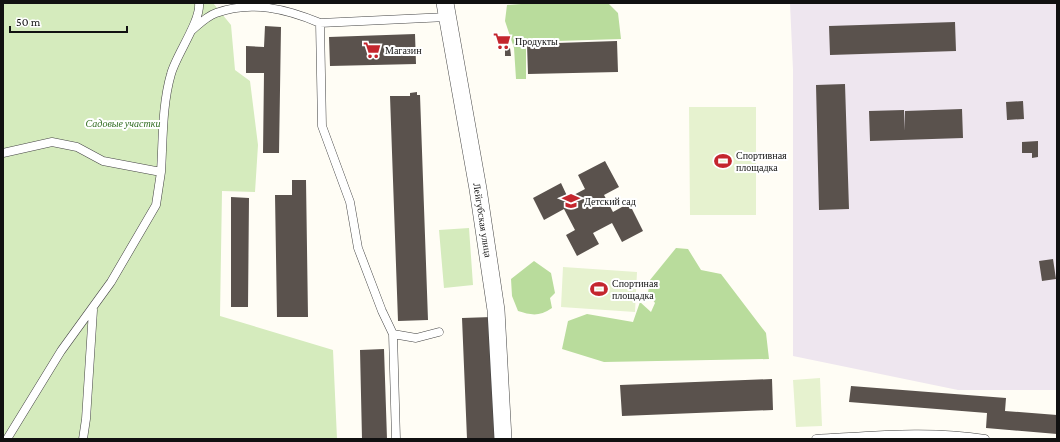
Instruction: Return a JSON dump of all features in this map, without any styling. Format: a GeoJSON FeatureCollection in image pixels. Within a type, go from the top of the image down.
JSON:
{"type":"FeatureCollection","features":[{"type":"Feature","properties":{"kind":"street","name":"Лейгубская улица"},"geometry":{"type":"LineString","coordinates":[[446,10],[474,166],[496,310],[503,439]]}},
{"type":"Feature","properties":{"kind":"lane"},"geometry":{"type":"LineString","coordinates":[[6,439],[61,351],[93,309],[156,205],[161,172],[163,123],[171,74],[182,45],[191,31],[199,3]]}},
{"type":"Feature","properties":{"kind":"lane"},"geometry":{"type":"LineString","coordinates":[[191,31],[214,13],[238,4],[262,6],[297,13],[320,23],[446,10]]}},
{"type":"Feature","properties":{"kind":"lane"},"geometry":{"type":"LineString","coordinates":[[320,23],[322,126],[350,202],[358,248],[382,311],[393,334],[396,439]]}},
{"type":"Feature","properties":{"kind":"lane"},"geometry":{"type":"LineString","coordinates":[[3,152],[52,142],[77,147],[103,161],[161,172]]}},
{"type":"Feature","properties":{"kind":"lane"},"geometry":{"type":"LineString","coordinates":[[83,439],[86,419],[93,309]]}},
{"type":"Feature","properties":{"kind":"lane"},"geometry":{"type":"LineString","coordinates":[[393,334],[416,338],[439,332]]}},
{"type":"Feature","properties":{"kind":"lane"},"geometry":{"type":"LineString","coordinates":[[816,439],[866,435],[959,435],[985,439]]}},
{"type":"Feature","properties":{"kind":"shaded area"},"geometry":{"type":"Polygon","coordinates":[[[790,3],[1057,3],[1057,390],[958,390],[793,356],[793,70],[790,3]]]}},
{"type":"Feature","properties":{"kind":"green space","name":"Садовые участки"},"geometry":{"type":"Polygon","coordinates":[[[3,3],[213,3],[231,25],[235,70],[250,81],[258,145],[255,192],[222,191],[220,316],[333,350],[337,439],[3,439],[3,3]]]}},
{"type":"Feature","properties":{"kind":"green space"},"geometry":{"type":"Polygon","coordinates":[[[534,3],[608,3],[618,13],[621,39],[526,42],[526,79],[516,79],[514,48],[505,21],[507,5],[534,3]]]}},
{"type":"Feature","properties":{"kind":"green space","name":"Спортивная площадка"},"geometry":{"type":"Polygon","coordinates":[[[689,107],[756,107],[756,215],[690,215],[689,107]]]}},
{"type":"Feature","properties":{"kind":"green space"},"geometry":{"type":"Polygon","coordinates":[[[469,228],[473,285],[444,288],[439,230],[469,228]]]}},
{"type":"Feature","properties":{"kind":"green space"},"geometry":{"type":"Polygon","coordinates":[[[676,248],[688,249],[701,270],[721,274],[766,333],[769,359],[604,362],[562,349],[568,321],[587,314],[633,322],[640,302],[651,312],[655,303],[648,293],[650,280],[676,248]]]}},
{"type":"Feature","properties":{"kind":"green space"},"geometry":{"type":"Polygon","coordinates":[[[534,261],[551,273],[555,293],[550,298],[552,308],[539,314],[518,311],[512,296],[511,279],[534,261]]]}},
{"type":"Feature","properties":{"kind":"green space","name":"Спортиная площадка"},"geometry":{"type":"Polygon","coordinates":[[[563,267],[637,272],[635,312],[561,307],[563,267]]]}},
{"type":"Feature","properties":{"kind":"green space"},"geometry":{"type":"Polygon","coordinates":[[[820,378],[822,426],[796,427],[793,380],[820,378]]]}},
{"type":"Feature","properties":{"kind":"building"},"geometry":{"type":"Polygon","coordinates":[[[955,22],[956,51],[830,55],[829,26],[955,22]]]}},
{"type":"Feature","properties":{"kind":"building"},"geometry":{"type":"Polygon","coordinates":[[[265,26],[281,27],[279,153],[263,153],[264,73],[246,73],[246,46],[264,47],[265,26]]]}},
{"type":"Feature","properties":{"kind":"building","name":"Магазин"},"geometry":{"type":"Polygon","coordinates":[[[415,34],[416,64],[330,66],[329,37],[415,34]]]}},
{"type":"Feature","properties":{"kind":"building","name":"Продукты"},"geometry":{"type":"Polygon","coordinates":[[[497,35],[506,35],[507,48],[510,48],[511,56],[505,56],[505,48],[498,48],[497,35]]]}},
{"type":"Feature","properties":{"kind":"building"},"geometry":{"type":"Polygon","coordinates":[[[617,41],[618,72],[528,74],[527,44],[617,41]]]}},
{"type":"Feature","properties":{"kind":"building"},"geometry":{"type":"Polygon","coordinates":[[[845,84],[849,209],[819,210],[816,85],[845,84]]]}},
{"type":"Feature","properties":{"kind":"building"},"geometry":{"type":"Polygon","coordinates":[[[417,92],[417,95],[420,95],[428,320],[398,321],[390,96],[410,96],[410,93],[417,92]]]}},
{"type":"Feature","properties":{"kind":"building"},"geometry":{"type":"Polygon","coordinates":[[[1023,101],[1024,119],[1007,120],[1006,102],[1023,101]]]}},
{"type":"Feature","properties":{"kind":"building"},"geometry":{"type":"Polygon","coordinates":[[[962,109],[963,138],[870,141],[869,111],[904,110],[905,131],[905,111],[962,109]]]}},
{"type":"Feature","properties":{"kind":"building"},"geometry":{"type":"Polygon","coordinates":[[[1038,141],[1038,157],[1032,158],[1032,153],[1022,153],[1022,142],[1038,141]]]}},
{"type":"Feature","properties":{"kind":"building","name":"Детский сад"},"geometry":{"type":"Polygon","coordinates":[[[605,161],[619,187],[604,195],[613,212],[629,203],[643,231],[622,242],[612,223],[593,233],[599,244],[577,256],[566,235],[575,230],[564,209],[544,220],[533,198],[561,183],[568,198],[585,189],[578,175],[605,161]]]}},
{"type":"Feature","properties":{"kind":"building"},"geometry":{"type":"Polygon","coordinates":[[[292,180],[306,180],[308,317],[277,317],[275,195],[292,195],[292,180]]]}},
{"type":"Feature","properties":{"kind":"building"},"geometry":{"type":"Polygon","coordinates":[[[231,197],[249,198],[248,307],[231,307],[231,197]]]}},
{"type":"Feature","properties":{"kind":"building"},"geometry":{"type":"Polygon","coordinates":[[[1053,259],[1056,279],[1042,281],[1039,261],[1053,259]]]}},
{"type":"Feature","properties":{"kind":"building"},"geometry":{"type":"Polygon","coordinates":[[[492,317],[496,439],[467,439],[462,318],[492,317]]]}},
{"type":"Feature","properties":{"kind":"building"},"geometry":{"type":"Polygon","coordinates":[[[384,349],[387,439],[362,439],[360,350],[384,349]]]}},
{"type":"Feature","properties":{"kind":"building"},"geometry":{"type":"Polygon","coordinates":[[[772,379],[773,410],[622,416],[620,385],[772,379]]]}},
{"type":"Feature","properties":{"kind":"building"},"geometry":{"type":"Polygon","coordinates":[[[851,386],[1006,398],[1005,411],[1057,415],[1057,434],[986,428],[987,413],[849,402],[851,386]]]}},
{"type":"Feature","properties":{"kind":"place","name":"Продукты"},"geometry":{"type":"Point","coordinates":[502,41]}},
{"type":"Feature","properties":{"kind":"place","name":"Магазин"},"geometry":{"type":"Point","coordinates":[372,50]}},
{"type":"Feature","properties":{"kind":"place","name":"Спортивная площадка"},"geometry":{"type":"Point","coordinates":[723,161]}},
{"type":"Feature","properties":{"kind":"place","name":"Детский сад"},"geometry":{"type":"Point","coordinates":[571,201]}},
{"type":"Feature","properties":{"kind":"place","name":"Спортиная площадка"},"geometry":{"type":"Point","coordinates":[599,289]}}]}
